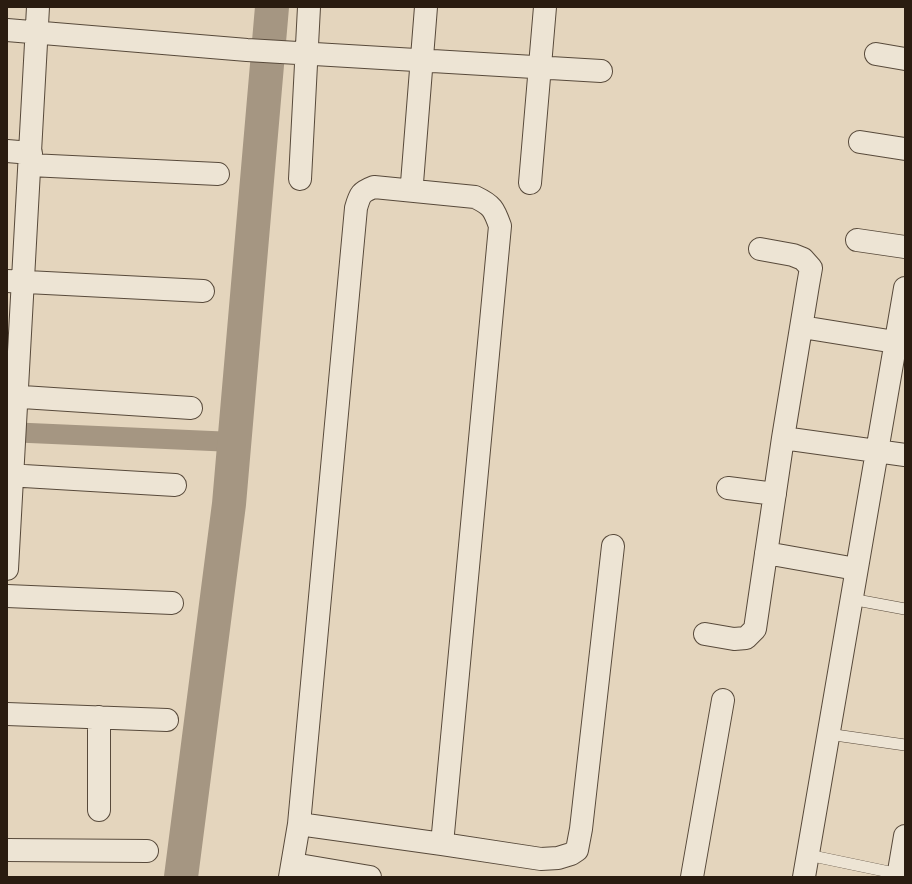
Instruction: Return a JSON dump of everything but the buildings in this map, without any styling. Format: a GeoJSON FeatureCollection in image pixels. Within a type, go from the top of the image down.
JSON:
{"type":"FeatureCollection","features":[{"type":"Feature","properties":{"kind":"street"},"geometry":{"type":"LineString","coordinates":[[7,569],[10,475],[14,448],[13,402],[15,282],[31,159],[38,7]]}},
{"type":"Feature","properties":{"kind":"street"},"geometry":{"type":"LineString","coordinates":[[300,179],[295,53],[309,7]]}},
{"type":"Feature","properties":{"kind":"street"},"geometry":{"type":"LineString","coordinates":[[412,183],[426,7]]}},
{"type":"Feature","properties":{"kind":"street"},"geometry":{"type":"LineString","coordinates":[[530,183],[545,7]]}},
{"type":"Feature","properties":{"kind":"street"},"geometry":{"type":"LineString","coordinates":[[7,30],[247,50],[601,71]]}},
{"type":"Feature","properties":{"kind":"street"},"geometry":{"type":"LineString","coordinates":[[876,54],[905,59]]}},
{"type":"Feature","properties":{"kind":"street"},"geometry":{"type":"LineString","coordinates":[[860,142],[905,149]]}},
{"type":"Feature","properties":{"kind":"street"},"geometry":{"type":"LineString","coordinates":[[7,151],[31,159],[218,174]]}},
{"type":"Feature","properties":{"kind":"street"},"geometry":{"type":"LineString","coordinates":[[370,877],[291,870],[299,824],[356,216],[359,197],[364,190],[374,187],[475,197],[488,204],[496,214],[500,226],[442,844]]}},
{"type":"Feature","properties":{"kind":"street"},"geometry":{"type":"LineString","coordinates":[[856,240],[905,247]]}},
{"type":"Feature","properties":{"kind":"street"},"geometry":{"type":"LineString","coordinates":[[705,634],[734,639],[746,638],[755,629],[783,438],[811,268],[803,259],[793,255],[760,249]]}},
{"type":"Feature","properties":{"kind":"street"},"geometry":{"type":"LineString","coordinates":[[15,282],[203,291]]}},
{"type":"Feature","properties":{"kind":"street"},"geometry":{"type":"LineString","coordinates":[[804,877],[876,450],[896,342],[902,320],[905,288]]}},
{"type":"Feature","properties":{"kind":"street"},"geometry":{"type":"LineString","coordinates":[[802,327],[896,342]]}},
{"type":"Feature","properties":{"kind":"street"},"geometry":{"type":"LineString","coordinates":[[13,402],[192,408]]}},
{"type":"Feature","properties":{"kind":"street"},"geometry":{"type":"LineString","coordinates":[[783,438],[905,455]]}},
{"type":"Feature","properties":{"kind":"street"},"geometry":{"type":"LineString","coordinates":[[10,475],[175,485]]}},
{"type":"Feature","properties":{"kind":"street"},"geometry":{"type":"LineString","coordinates":[[728,488],[775,494]]}},
{"type":"Feature","properties":{"kind":"street"},"geometry":{"type":"LineString","coordinates":[[299,824],[541,859],[558,858],[571,854],[577,850],[581,828],[613,546]]}},
{"type":"Feature","properties":{"kind":"street"},"geometry":{"type":"LineString","coordinates":[[766,553],[856,569]]}},
{"type":"Feature","properties":{"kind":"street"},"geometry":{"type":"LineString","coordinates":[[7,596],[172,603]]}},
{"type":"Feature","properties":{"kind":"street"},"geometry":{"type":"LineString","coordinates":[[692,877],[723,700]]}},
{"type":"Feature","properties":{"kind":"street"},"geometry":{"type":"LineString","coordinates":[[7,714],[167,720]]}},
{"type":"Feature","properties":{"kind":"street"},"geometry":{"type":"LineString","coordinates":[[99,717],[99,810]]}},
{"type":"Feature","properties":{"kind":"street"},"geometry":{"type":"LineString","coordinates":[[898,875],[904,846]]}},
{"type":"Feature","properties":{"kind":"street"},"geometry":{"type":"LineString","coordinates":[[7,850],[146,852]]}},
{"type":"Feature","properties":{"kind":"lane"},"geometry":{"type":"LineString","coordinates":[[851,599],[905,609]]}},
{"type":"Feature","properties":{"kind":"lane"},"geometry":{"type":"LineString","coordinates":[[828,734],[905,745]]}},
{"type":"Feature","properties":{"kind":"lane"},"geometry":{"type":"LineString","coordinates":[[808,855],[898,875]]}},
{"type":"Feature","properties":{"kind":"waterway"},"geometry":{"type":"LineString","coordinates":[[181,877],[229,504],[272,7]]}},
{"type":"Feature","properties":{"kind":"waterway"},"geometry":{"type":"LineString","coordinates":[[7,432],[234,442]]}}]}
